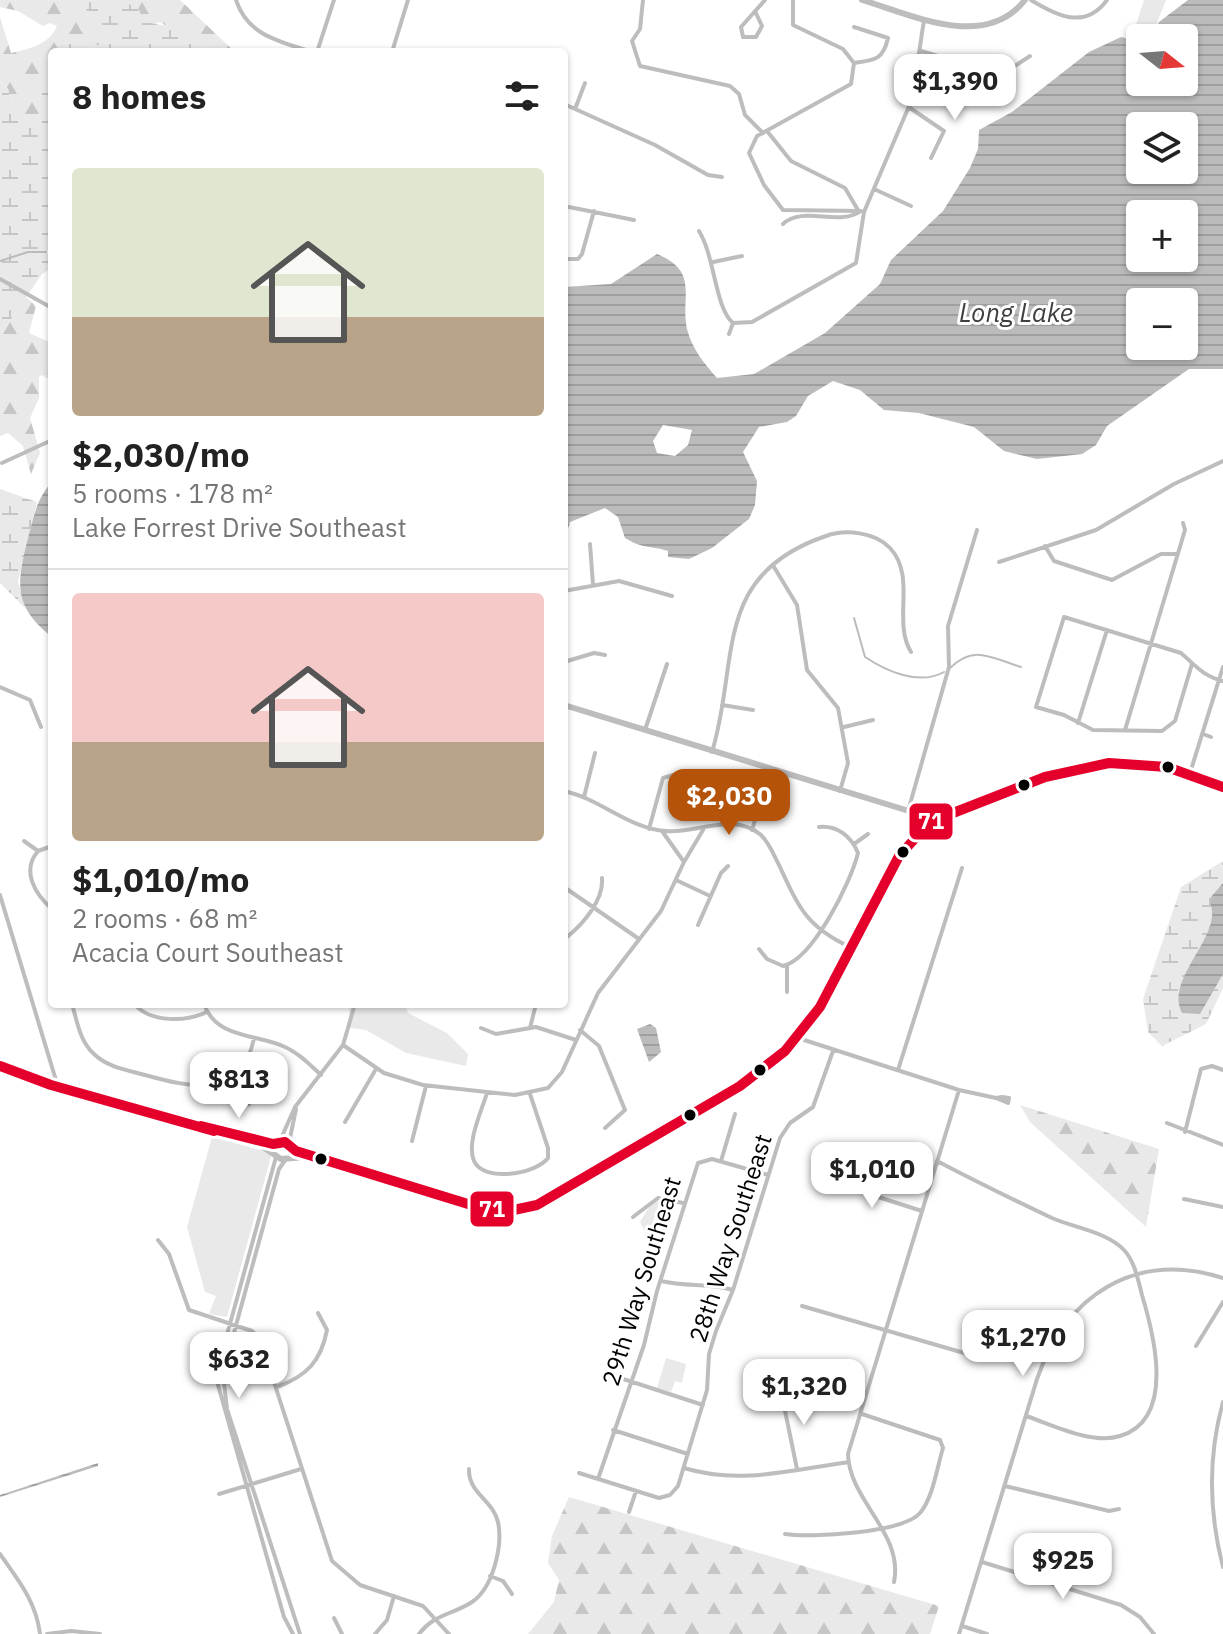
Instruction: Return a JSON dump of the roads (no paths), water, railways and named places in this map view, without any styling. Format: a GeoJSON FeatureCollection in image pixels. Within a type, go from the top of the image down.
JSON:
{"type":"FeatureCollection","features":[{"type":"Feature","properties":{"kind":"street"},"geometry":{"type":"LineString","coordinates":[[236,0],[240,12],[258,33],[303,48]]}},
{"type":"Feature","properties":{"kind":"street"},"geometry":{"type":"LineString","coordinates":[[316,48],[334,0]]}},
{"type":"Feature","properties":{"kind":"street"},"geometry":{"type":"LineString","coordinates":[[393,48],[408,0]]}},
{"type":"Feature","properties":{"kind":"street"},"geometry":{"type":"LineString","coordinates":[[643,0],[640,29],[632,41],[640,66],[730,86],[739,94],[745,115],[791,161],[845,188],[862,211]]}},
{"type":"Feature","properties":{"kind":"street"},"geometry":{"type":"LineString","coordinates":[[755,11],[762,26],[756,37],[743,37],[741,27],[755,11],[765,0]]}},
{"type":"Feature","properties":{"kind":"street"},"geometry":{"type":"LineString","coordinates":[[793,0],[793,25],[843,49],[854,63],[851,84],[757,136],[749,153],[764,185],[783,210],[862,211]]}},
{"type":"Feature","properties":{"kind":"street"},"geometry":{"type":"LineString","coordinates":[[862,0],[961,27],[980,26],[1007,16],[1025,0]]}},
{"type":"Feature","properties":{"kind":"street"},"geometry":{"type":"LineString","coordinates":[[1031,0],[1053,14],[1073,20],[1098,10],[1107,0]]}},
{"type":"Feature","properties":{"kind":"street"},"geometry":{"type":"LineString","coordinates":[[733,323],[752,322],[814,284],[853,267],[860,255],[862,211],[910,108],[924,18]]}},
{"type":"Feature","properties":{"kind":"street"},"geometry":{"type":"LineString","coordinates":[[854,27],[888,38],[884,54],[878,59],[854,63]]}},
{"type":"Feature","properties":{"kind":"street"},"geometry":{"type":"LineString","coordinates":[[921,51],[1002,75]]}},
{"type":"Feature","properties":{"kind":"street"},"geometry":{"type":"LineString","coordinates":[[974,93],[1030,56]]}},
{"type":"Feature","properties":{"kind":"street"},"geometry":{"type":"LineString","coordinates":[[575,109],[585,83]]}},
{"type":"Feature","properties":{"kind":"street"},"geometry":{"type":"LineString","coordinates":[[568,106],[655,145],[708,175],[722,177]]}},
{"type":"Feature","properties":{"kind":"street"},"geometry":{"type":"LineString","coordinates":[[910,108],[944,131],[931,158]]}},
{"type":"Feature","properties":{"kind":"street"},"geometry":{"type":"LineString","coordinates":[[874,189],[911,206]]}},
{"type":"Feature","properties":{"kind":"street"},"geometry":{"type":"LineString","coordinates":[[568,207],[634,220]]}},
{"type":"Feature","properties":{"kind":"street"},"geometry":{"type":"LineString","coordinates":[[568,259],[575,260],[582,254],[594,211]]}},
{"type":"Feature","properties":{"kind":"street"},"geometry":{"type":"LineString","coordinates":[[783,224],[798,216],[851,216],[862,211]]}},
{"type":"Feature","properties":{"kind":"street"},"geometry":{"type":"LineString","coordinates":[[699,231],[713,262],[723,310],[733,323]]}},
{"type":"Feature","properties":{"kind":"street"},"geometry":{"type":"LineString","coordinates":[[713,262],[742,256]]}},
{"type":"Feature","properties":{"kind":"street"},"geometry":{"type":"LineString","coordinates":[[0,279],[48,306]]}},
{"type":"Feature","properties":{"kind":"street"},"geometry":{"type":"LineString","coordinates":[[729,334],[733,323]]}},
{"type":"Feature","properties":{"kind":"street"},"geometry":{"type":"LineString","coordinates":[[2,463],[48,442]]}},
{"type":"Feature","properties":{"kind":"street"},"geometry":{"type":"LineString","coordinates":[[999,562],[1107,525],[1174,484],[1223,461]]}},
{"type":"Feature","properties":{"kind":"street"},"geometry":{"type":"LineString","coordinates":[[1125,730],[1185,530],[1183,523]]}},
{"type":"Feature","properties":{"kind":"street"},"geometry":{"type":"LineString","coordinates":[[908,811],[949,667],[948,626],[977,530]]}},
{"type":"Feature","properties":{"kind":"street"},"geometry":{"type":"LineString","coordinates":[[712,752],[722,705],[725,670],[748,591],[761,574],[811,542],[843,532],[887,545],[902,575],[901,632],[911,652]]}},
{"type":"Feature","properties":{"kind":"street"},"geometry":{"type":"LineString","coordinates":[[590,544],[593,585]]}},
{"type":"Feature","properties":{"kind":"street"},"geometry":{"type":"LineString","coordinates":[[1045,546],[1054,561],[1112,580],[1161,554],[1178,554]]}},
{"type":"Feature","properties":{"kind":"street"},"geometry":{"type":"LineString","coordinates":[[773,567],[797,605],[807,670],[834,699],[843,727],[848,763],[840,791]]}},
{"type":"Feature","properties":{"kind":"street"},"geometry":{"type":"LineString","coordinates":[[568,590],[619,581],[672,596]]}},
{"type":"Feature","properties":{"kind":"street"},"geometry":{"type":"LineString","coordinates":[[1192,664],[1175,721],[1169,728],[1093,730],[1036,707],[1064,617],[1181,653],[1206,676],[1221,681]]}},
{"type":"Feature","properties":{"kind":"street"},"geometry":{"type":"LineString","coordinates":[[1078,724],[1107,630]]}},
{"type":"Feature","properties":{"kind":"street"},"geometry":{"type":"LineString","coordinates":[[568,661],[594,653],[605,655]]}},
{"type":"Feature","properties":{"kind":"street"},"geometry":{"type":"LineString","coordinates":[[645,730],[667,664]]}},
{"type":"Feature","properties":{"kind":"street"},"geometry":{"type":"LineString","coordinates":[[1190,773],[1223,667]]}},
{"type":"Feature","properties":{"kind":"street"},"geometry":{"type":"LineString","coordinates":[[0,687],[30,700],[41,727]]}},
{"type":"Feature","properties":{"kind":"street"},"geometry":{"type":"LineString","coordinates":[[722,705],[753,710]]}},
{"type":"Feature","properties":{"kind":"street"},"geometry":{"type":"LineString","coordinates":[[568,706],[935,819]]}},
{"type":"Feature","properties":{"kind":"street"},"geometry":{"type":"LineString","coordinates":[[843,727],[873,720]]}},
{"type":"Feature","properties":{"kind":"street"},"geometry":{"type":"LineString","coordinates":[[1203,734],[1211,737]]}},
{"type":"Feature","properties":{"kind":"street"},"geometry":{"type":"LineString","coordinates":[[584,797],[595,753]]}},
{"type":"Feature","properties":{"kind":"street"},"geometry":{"type":"LineString","coordinates":[[201,1126],[278,1143],[481,1208],[500,1211],[528,1208],[554,1197],[772,1064],[798,1038],[820,1007],[899,856],[916,834],[935,819],[990,796],[1082,766],[1129,762],[1190,773],[1223,787]]}},
{"type":"Feature","properties":{"kind":"street"},"geometry":{"type":"LineString","coordinates":[[649,829],[663,778],[677,774],[697,785]]}},
{"type":"Feature","properties":{"kind":"street"},"geometry":{"type":"LineString","coordinates":[[752,789],[760,804],[752,830]]}},
{"type":"Feature","properties":{"kind":"street"},"geometry":{"type":"LineString","coordinates":[[568,792],[649,829],[706,828],[732,823],[752,830],[769,845],[800,909],[820,931],[851,948]]}},
{"type":"Feature","properties":{"kind":"street"},"geometry":{"type":"LineString","coordinates":[[759,949],[767,959],[787,965],[802,957],[820,931],[855,863],[858,853],[854,844],[834,828],[819,827]]}},
{"type":"Feature","properties":{"kind":"street"},"geometry":{"type":"LineString","coordinates":[[343,1045],[376,1069],[426,1086],[530,1094],[554,1083],[604,983],[661,911],[692,843],[706,828]]}},
{"type":"Feature","properties":{"kind":"street"},"geometry":{"type":"LineString","coordinates":[[662,831],[684,862]]}},
{"type":"Feature","properties":{"kind":"street"},"geometry":{"type":"LineString","coordinates":[[854,844],[868,834]]}},
{"type":"Feature","properties":{"kind":"street"},"geometry":{"type":"LineString","coordinates":[[24,841],[38,851]]}},
{"type":"Feature","properties":{"kind":"street"},"geometry":{"type":"LineString","coordinates":[[48,847],[38,851],[32,860],[31,876],[37,893],[48,905]]}},
{"type":"Feature","properties":{"kind":"street"},"geometry":{"type":"LineString","coordinates":[[698,925],[721,873],[728,866]]}},
{"type":"Feature","properties":{"kind":"street"},"geometry":{"type":"LineString","coordinates":[[898,1070],[962,868]]}},
{"type":"Feature","properties":{"kind":"street"},"geometry":{"type":"LineString","coordinates":[[568,936],[594,905],[602,890],[602,878]]}},
{"type":"Feature","properties":{"kind":"street"},"geometry":{"type":"LineString","coordinates":[[676,880],[711,896]]}},
{"type":"Feature","properties":{"kind":"street"},"geometry":{"type":"LineString","coordinates":[[568,889],[639,939]]}},
{"type":"Feature","properties":{"kind":"street"},"geometry":{"type":"LineString","coordinates":[[0,895],[58,1087]]}},
{"type":"Feature","properties":{"kind":"street"},"geometry":{"type":"LineString","coordinates":[[787,965],[787,992]]}},
{"type":"Feature","properties":{"kind":"street"},"geometry":{"type":"LineString","coordinates":[[73,1008],[85,1043],[107,1064],[193,1087],[211,1086],[229,1078],[247,1057],[254,1038]]}},
{"type":"Feature","properties":{"kind":"street"},"geometry":{"type":"LineString","coordinates":[[139,1008],[171,1019],[196,1017],[207,1012]]}},
{"type":"Feature","properties":{"kind":"street"},"geometry":{"type":"LineString","coordinates":[[206,1008],[229,1031],[289,1048],[321,1075]]}},
{"type":"Feature","properties":{"kind":"street"},"geometry":{"type":"LineString","coordinates":[[293,1634],[284,1617],[224,1396],[225,1368],[232,1326],[276,1165],[278,1143],[299,1103],[343,1045],[354,1008]]}},
{"type":"Feature","properties":{"kind":"street"},"geometry":{"type":"LineString","coordinates":[[530,1028],[535,1008]]}},
{"type":"Feature","properties":{"kind":"street"},"geometry":{"type":"LineString","coordinates":[[481,1028],[496,1034],[530,1028],[551,1030],[576,1040]]}},
{"type":"Feature","properties":{"kind":"street"},"geometry":{"type":"LineString","coordinates":[[580,1030],[599,1046],[625,1110],[605,1128]]}},
{"type":"Feature","properties":{"kind":"street"},"geometry":{"type":"LineString","coordinates":[[798,1038],[959,1090],[996,1098]]}},
{"type":"Feature","properties":{"kind":"street","name":"28th Way Southeast"},"geometry":{"type":"LineString","coordinates":[[579,1473],[659,1498],[670,1495],[678,1486],[703,1405],[709,1354],[733,1290],[768,1175],[784,1131],[813,1107],[820,1095],[833,1051]]}},
{"type":"Feature","properties":{"kind":"street"},"geometry":{"type":"LineString","coordinates":[[0,1066],[58,1087],[266,1146],[275,1154],[288,1158],[302,1156],[361,1171]]}},
{"type":"Feature","properties":{"kind":"street"},"geometry":{"type":"LineString","coordinates":[[1185,1132],[1201,1069],[1212,1066],[1223,1070]]}},
{"type":"Feature","properties":{"kind":"street"},"geometry":{"type":"LineString","coordinates":[[345,1122],[376,1069]]}},
{"type":"Feature","properties":{"kind":"street"},"geometry":{"type":"LineString","coordinates":[[229,1078],[249,1104]]}},
{"type":"Feature","properties":{"kind":"street"},"geometry":{"type":"LineString","coordinates":[[412,1141],[426,1086]]}},
{"type":"Feature","properties":{"kind":"street"},"geometry":{"type":"LineString","coordinates":[[894,1582],[897,1561],[849,1462],[856,1421],[862,1414],[959,1090]]}},
{"type":"Feature","properties":{"kind":"street"},"geometry":{"type":"LineString","coordinates":[[487,1093],[473,1141],[473,1160],[478,1167],[495,1173],[535,1169],[548,1158],[548,1148],[530,1094]]}},
{"type":"Feature","properties":{"kind":"street"},"geometry":{"type":"LineString","coordinates":[[232,1326],[279,1169],[288,1158],[291,1147],[289,1136],[299,1103]]}},
{"type":"Feature","properties":{"kind":"street"},"geometry":{"type":"LineString","coordinates":[[735,1114],[721,1161],[768,1175]]}},
{"type":"Feature","properties":{"kind":"street"},"geometry":{"type":"LineString","coordinates":[[1167,1123],[1223,1145]]}},
{"type":"Feature","properties":{"kind":"street","name":"29th Way Southeast"},"geometry":{"type":"LineString","coordinates":[[598,1479],[644,1345],[698,1163],[712,1159],[721,1161]]}},
{"type":"Feature","properties":{"kind":"street"},"geometry":{"type":"LineString","coordinates":[[937,1161],[1052,1217],[1113,1242],[1129,1256],[1137,1275],[1151,1329],[1155,1365],[1153,1400],[1146,1418],[1130,1432],[1109,1438],[1026,1416]]}},
{"type":"Feature","properties":{"kind":"street"},"geometry":{"type":"LineString","coordinates":[[831,1182],[922,1211]]}},
{"type":"Feature","properties":{"kind":"street"},"geometry":{"type":"LineString","coordinates":[[633,1217],[658,1198],[684,1203]]}},
{"type":"Feature","properties":{"kind":"street"},"geometry":{"type":"LineString","coordinates":[[1184,1199],[1223,1207]]}},
{"type":"Feature","properties":{"kind":"street"},"geometry":{"type":"LineString","coordinates":[[158,1240],[169,1254],[189,1310],[252,1331],[260,1339],[332,1561],[352,1581],[423,1606],[449,1634]]}},
{"type":"Feature","properties":{"kind":"street"},"geometry":{"type":"LineString","coordinates":[[959,1634],[1045,1357],[1062,1325],[1092,1296],[1137,1275],[1187,1270],[1223,1278]]}},
{"type":"Feature","properties":{"kind":"street"},"geometry":{"type":"LineString","coordinates":[[661,1281],[687,1285],[714,1284],[733,1290]]}},
{"type":"Feature","properties":{"kind":"street"},"geometry":{"type":"LineString","coordinates":[[1196,1346],[1223,1302]]}},
{"type":"Feature","properties":{"kind":"street"},"geometry":{"type":"LineString","coordinates":[[802,1306],[971,1355]]}},
{"type":"Feature","properties":{"kind":"street"},"geometry":{"type":"LineString","coordinates":[[276,1387],[306,1374],[320,1357],[327,1330],[318,1313]]}},
{"type":"Feature","properties":{"kind":"street"},"geometry":{"type":"LineString","coordinates":[[608,1374],[703,1405]]}},
{"type":"Feature","properties":{"kind":"street"},"geometry":{"type":"LineString","coordinates":[[782,1396],[797,1469]]}},
{"type":"Feature","properties":{"kind":"street"},"geometry":{"type":"LineString","coordinates":[[1223,1402],[1215,1437],[1212,1484],[1223,1567]]}},
{"type":"Feature","properties":{"kind":"street"},"geometry":{"type":"LineString","coordinates":[[785,1534],[823,1537],[881,1527],[913,1519],[919,1514],[943,1448],[935,1436],[862,1414]]}},
{"type":"Feature","properties":{"kind":"street"},"geometry":{"type":"LineString","coordinates":[[613,1430],[688,1454]]}},
{"type":"Feature","properties":{"kind":"street"},"geometry":{"type":"LineString","coordinates":[[684,1468],[722,1478],[849,1462]]}},
{"type":"Feature","properties":{"kind":"street"},"geometry":{"type":"LineString","coordinates":[[219,1494],[301,1469]]}},
{"type":"Feature","properties":{"kind":"street"},"geometry":{"type":"LineString","coordinates":[[419,1634],[434,1618],[472,1602],[490,1576],[499,1546],[499,1524],[491,1508],[474,1489],[469,1469]]}},
{"type":"Feature","properties":{"kind":"street"},"geometry":{"type":"LineString","coordinates":[[248,1485],[300,1634]]}},
{"type":"Feature","properties":{"kind":"street"},"geometry":{"type":"LineString","coordinates":[[1005,1486],[1109,1511],[1119,1509]]}},
{"type":"Feature","properties":{"kind":"street"},"geometry":{"type":"LineString","coordinates":[[629,1512],[636,1491]]}},
{"type":"Feature","properties":{"kind":"street"},"geometry":{"type":"LineString","coordinates":[[0,1554],[25,1588],[36,1612],[40,1634]]}},
{"type":"Feature","properties":{"kind":"street"},"geometry":{"type":"LineString","coordinates":[[982,1562],[1121,1605],[1140,1617],[1154,1634]]}},
{"type":"Feature","properties":{"kind":"street"},"geometry":{"type":"LineString","coordinates":[[490,1576],[503,1581],[512,1594]]}},
{"type":"Feature","properties":{"kind":"street"},"geometry":{"type":"LineString","coordinates":[[375,1634],[387,1620],[394,1596]]}},
{"type":"Feature","properties":{"kind":"street"},"geometry":{"type":"LineString","coordinates":[[334,1618],[342,1634]]}},
{"type":"Feature","properties":{"kind":"street"},"geometry":{"type":"LineString","coordinates":[[962,1626],[987,1634]]}},
{"type":"Feature","properties":{"kind":"street"},"geometry":{"type":"LineString","coordinates":[[47,1634],[100,1634]]}},
{"type":"Feature","properties":{"kind":"water","name":"Long Lake"},"geometry":{"type":"Polygon","coordinates":[[[1188,0],[1223,0],[1223,369],[1189,369],[1107,426],[1096,445],[1082,454],[1037,459],[1004,451],[974,427],[919,413],[884,410],[860,390],[833,381],[808,396],[796,416],[787,422],[759,427],[743,452],[757,481],[755,505],[749,519],[712,548],[689,559],[668,557],[668,551],[643,546],[625,538],[618,517],[605,508],[570,522],[568,529],[568,287],[611,284],[657,254],[670,261],[684,277],[687,329],[695,349],[708,367],[717,378],[754,374],[825,333],[880,284],[891,260],[943,211],[970,168],[978,149],[979,130],[1012,112],[1089,52],[1121,37],[1126,38],[1126,96],[1198,96],[1198,24],[1158,24],[1188,0]],[[663,425],[653,441],[657,453],[675,456],[688,445],[692,430],[663,425]]]}},
{"type":"Feature","properties":{"kind":"water"},"geometry":{"type":"Polygon","coordinates":[[[48,487],[48,633],[24,603],[20,581],[24,554],[42,495],[48,487]]]}},
{"type":"Feature","properties":{"kind":"water"},"geometry":{"type":"Polygon","coordinates":[[[1223,883],[1223,974],[1200,1014],[1182,1013],[1180,989],[1209,928],[1211,897],[1223,883]]]}},
{"type":"Feature","properties":{"kind":"water"},"geometry":{"type":"Polygon","coordinates":[[[650,1024],[656,1028],[661,1052],[649,1062],[637,1029],[650,1024]]]}},
{"type":"Feature","properties":{"kind":"water"},"geometry":{"type":"Polygon","coordinates":[[[98,1463],[98,1466],[0,1497],[0,1495],[98,1463]]]}},
{"type":"Feature","properties":{"kind":"waterway"},"geometry":{"type":"LineString","coordinates":[[0,261],[28,252],[46,252]]}},
{"type":"Feature","properties":{"kind":"waterway"},"geometry":{"type":"LineString","coordinates":[[854,618],[865,657],[873,662],[893,672],[914,677],[924,678],[944,672]]}},
{"type":"Feature","properties":{"kind":"waterway"},"geometry":{"type":"LineString","coordinates":[[950,668],[967,656],[975,655],[1021,667]]}}]}
